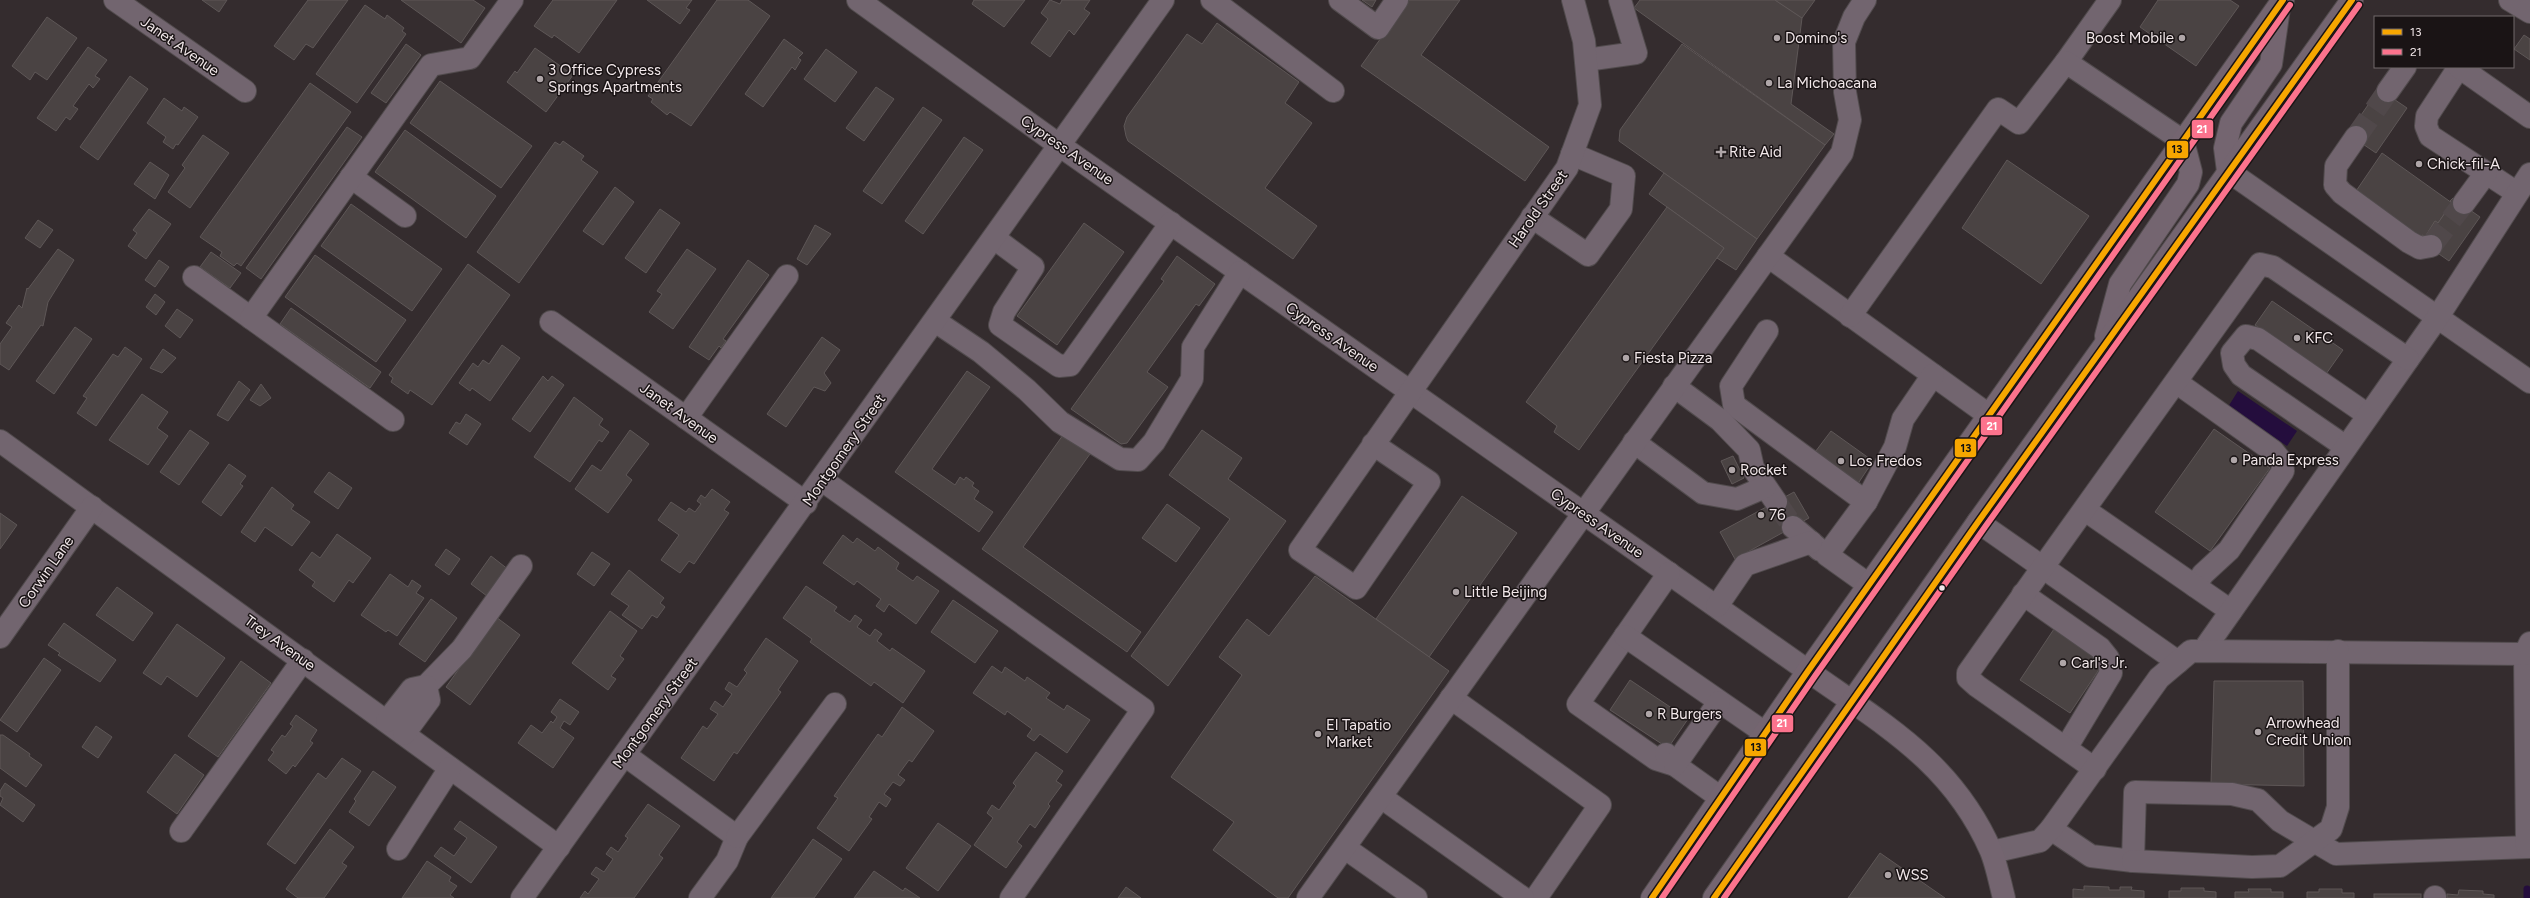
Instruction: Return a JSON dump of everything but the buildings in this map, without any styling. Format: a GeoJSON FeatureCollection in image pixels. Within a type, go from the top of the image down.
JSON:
{"type":"FeatureCollection","features":[{"type":"Feature","properties":{"kind":"main road"},"geometry":{"type":"LineString","coordinates":[[1714,898],[1853,703],[1978,522],[2103,349],[2228,171],[2352,0]]}},
{"type":"Feature","properties":{"kind":"main road"},"geometry":{"type":"LineString","coordinates":[[2228,171],[2225,148],[2231,123],[2271,64],[2281,2]]}},
{"type":"Feature","properties":{"kind":"main road"},"geometry":{"type":"LineString","coordinates":[[1652,898],[1808,671],[1990,416],[2281,2]]}},
{"type":"Feature","properties":{"kind":"main road"},"geometry":{"type":"LineString","coordinates":[[2103,349],[2120,284],[2188,184],[2191,172],[2183,141]]}},
{"type":"Feature","properties":{"kind":"main road"},"geometry":{"type":"LineString","coordinates":[[1808,671],[1914,746],[1944,775],[1968,808],[1992,852],[2004,898]]}},
{"type":"Feature","properties":{"kind":"street","name":"Janet Avenue"},"geometry":{"type":"LineString","coordinates":[[115,0],[245,91]]}},
{"type":"Feature","properties":{"kind":"street"},"geometry":{"type":"LineString","coordinates":[[251,318],[431,65],[470,58],[512,0]]}},
{"type":"Feature","properties":{"kind":"street","name":"Cypress Avenue"},"geometry":{"type":"LineString","coordinates":[[858,0],[1059,145],[1808,671]]}},
{"type":"Feature","properties":{"kind":"street","name":"Montgomery Street"},"geometry":{"type":"LineString","coordinates":[[522,898],[806,503],[1163,0]]}},
{"type":"Feature","properties":{"kind":"street"},"geometry":{"type":"LineString","coordinates":[[1212,0],[1333,91]]}},
{"type":"Feature","properties":{"kind":"street"},"geometry":{"type":"LineString","coordinates":[[1340,0],[1378,28],[1397,0]]}},
{"type":"Feature","properties":{"kind":"street","name":"Harold Street"},"geometry":{"type":"LineString","coordinates":[[1373,444],[1429,482],[1356,588],[1300,550],[1373,444],[1567,168],[1590,105],[1584,41],[1573,0]]}},
{"type":"Feature","properties":{"kind":"street"},"geometry":{"type":"LineString","coordinates":[[1586,60],[1636,53],[1620,0]]}},
{"type":"Feature","properties":{"kind":"street"},"geometry":{"type":"LineString","coordinates":[[1308,898],[1583,512],[1842,153],[1850,120],[1845,92],[1844,42],[1854,17],[1865,0]]}},
{"type":"Feature","properties":{"kind":"street"},"geometry":{"type":"LineString","coordinates":[[1850,316],[1998,109],[2019,123],[2066,62],[2110,0]]}},
{"type":"Feature","properties":{"kind":"street"},"geometry":{"type":"LineString","coordinates":[[2510,0],[2530,12]]}},
{"type":"Feature","properties":{"kind":"street"},"geometry":{"type":"LineString","coordinates":[[2066,62],[2183,141]]}},
{"type":"Feature","properties":{"kind":"street"},"geometry":{"type":"LineString","coordinates":[[2388,91],[2404,68]]}},
{"type":"Feature","properties":{"kind":"street"},"geometry":{"type":"LineString","coordinates":[[2458,68],[2427,116],[2426,126],[2430,136],[2517,194]]}},
{"type":"Feature","properties":{"kind":"street"},"geometry":{"type":"LineString","coordinates":[[2460,68],[2530,117]]}},
{"type":"Feature","properties":{"kind":"street"},"geometry":{"type":"LineString","coordinates":[[2356,137],[2336,166],[2335,185],[2342,193],[2409,242],[2420,248],[2431,246]]}},
{"type":"Feature","properties":{"kind":"street"},"geometry":{"type":"LineString","coordinates":[[1532,217],[1588,255],[1621,209],[1624,176],[1572,154]]}},
{"type":"Feature","properties":{"kind":"street"},"geometry":{"type":"LineString","coordinates":[[2228,171],[2530,382]]}},
{"type":"Feature","properties":{"kind":"street"},"geometry":{"type":"LineString","coordinates":[[2464,203],[2486,173]]}},
{"type":"Feature","properties":{"kind":"street"},"geometry":{"type":"LineString","coordinates":[[2203,651],[2437,318],[2530,174]]}},
{"type":"Feature","properties":{"kind":"street"},"geometry":{"type":"LineString","coordinates":[[351,177],[406,216]]}},
{"type":"Feature","properties":{"kind":"street"},"geometry":{"type":"LineString","coordinates":[[994,238],[1033,267],[1004,312],[1000,325],[1060,366],[1065,366],[1070,365],[1171,223]]}},
{"type":"Feature","properties":{"kind":"street"},"geometry":{"type":"LineString","coordinates":[[1768,256],[1990,416]]}},
{"type":"Feature","properties":{"kind":"street"},"geometry":{"type":"LineString","coordinates":[[2095,769],[1968,678],[1968,673],[2041,566],[2085,510],[2260,264],[2273,267],[2408,359]]}},
{"type":"Feature","properties":{"kind":"street"},"geometry":{"type":"LineString","coordinates":[[935,321],[982,352],[1027,390],[1060,422],[1120,459],[1138,460],[1154,442],[1192,379],[1194,347],[1240,272]]}},
{"type":"Feature","properties":{"kind":"street"},"geometry":{"type":"LineString","coordinates":[[686,418],[786,276]]}},
{"type":"Feature","properties":{"kind":"street"},"geometry":{"type":"LineString","coordinates":[[194,277],[392,420]]}},
{"type":"Feature","properties":{"kind":"street","name":"Janet Avenue"},"geometry":{"type":"LineString","coordinates":[[551,322],[806,503]]}},
{"type":"Feature","properties":{"kind":"street"},"geometry":{"type":"LineString","coordinates":[[1766,331],[1731,386],[1734,405],[1866,502]]}},
{"type":"Feature","properties":{"kind":"street"},"geometry":{"type":"LineString","coordinates":[[2346,447],[2241,375],[2234,365],[2232,353],[2246,336],[2258,339],[2368,415]]}},
{"type":"Feature","properties":{"kind":"street"},"geometry":{"type":"LineString","coordinates":[[1717,606],[1745,566],[1819,549],[1866,502],[1895,447],[1902,419],[1933,375]]}},
{"type":"Feature","properties":{"kind":"street"},"geometry":{"type":"LineString","coordinates":[[2176,382],[2273,451],[2282,462],[2283,471],[2229,550],[2203,574],[2195,586]]}},
{"type":"Feature","properties":{"kind":"street"},"geometry":{"type":"LineString","coordinates":[[1634,442],[1703,493],[1737,499],[1771,494],[1753,468],[1749,450],[1720,420],[1674,386]]}},
{"type":"Feature","properties":{"kind":"street","name":"Trey Avenue"},"geometry":{"type":"LineString","coordinates":[[0,441],[559,847]]}},
{"type":"Feature","properties":{"kind":"street"},"geometry":{"type":"LineString","coordinates":[[822,480],[1144,709],[1011,898]]}},
{"type":"Feature","properties":{"kind":"street","name":"Corwin Lane"},"geometry":{"type":"LineString","coordinates":[[0,637],[92,507]]}},
{"type":"Feature","properties":{"kind":"street"},"geometry":{"type":"LineString","coordinates":[[2085,510],[2231,611]]}},
{"type":"Feature","properties":{"kind":"street"},"geometry":{"type":"LineString","coordinates":[[1978,522],[2178,662]]}},
{"type":"Feature","properties":{"kind":"street"},"geometry":{"type":"LineString","coordinates":[[1792,527],[1819,549],[1869,585]]}},
{"type":"Feature","properties":{"kind":"street"},"geometry":{"type":"LineString","coordinates":[[395,728],[428,700],[426,686],[462,649],[521,566]]}},
{"type":"Feature","properties":{"kind":"street"},"geometry":{"type":"LineString","coordinates":[[1669,574],[1578,704],[1656,759],[1675,765],[1721,798]]}},
{"type":"Feature","properties":{"kind":"street"},"geometry":{"type":"LineString","coordinates":[[2022,594],[2100,648],[2108,658],[2111,673],[2066,748]]}},
{"type":"Feature","properties":{"kind":"street"},"geometry":{"type":"LineString","coordinates":[[1625,636],[1766,733]]}},
{"type":"Feature","properties":{"kind":"street"},"geometry":{"type":"LineString","coordinates":[[1992,852],[2040,840],[2051,829],[2095,769],[2158,678],[2191,651],[2528,651],[2529,847],[2336,854],[2280,821],[2258,800],[2232,794],[2135,792],[2133,862]]}},
{"type":"Feature","properties":{"kind":"street"},"geometry":{"type":"LineString","coordinates":[[2051,829],[2091,856],[2133,862],[2252,867],[2280,866],[2312,841],[2331,829],[2338,807],[2338,651]]}},
{"type":"Feature","properties":{"kind":"street"},"geometry":{"type":"LineString","coordinates":[[181,831],[303,660]]}},
{"type":"Feature","properties":{"kind":"street"},"geometry":{"type":"LineString","coordinates":[[1451,698],[1600,805],[1536,898]]}},
{"type":"Feature","properties":{"kind":"street"},"geometry":{"type":"LineString","coordinates":[[1675,765],[1719,702]]}},
{"type":"Feature","properties":{"kind":"street"},"geometry":{"type":"LineString","coordinates":[[700,898],[727,861],[737,837],[835,704]]}},
{"type":"Feature","properties":{"kind":"street"},"geometry":{"type":"LineString","coordinates":[[625,755],[737,837]]}},
{"type":"Feature","properties":{"kind":"street"},"geometry":{"type":"LineString","coordinates":[[398,848],[450,768]]}},
{"type":"Feature","properties":{"kind":"street"},"geometry":{"type":"LineString","coordinates":[[1380,797],[1523,898]]}},
{"type":"Feature","properties":{"kind":"street"},"geometry":{"type":"LineString","coordinates":[[1345,848],[1403,894]]}},
{"type":"Feature","properties":{"kind":"shaded area"},"geometry":{"type":"Polygon","coordinates":[[[2238,391],[2297,431],[2287,446],[2228,407],[2238,391]]]}},
{"type":"Feature","properties":{"kind":"waterway"},"geometry":{"type":"LineString","coordinates":[[2527,889],[2527,898]]}},
{"type":"Feature","properties":{"kind":"tunnel"},"geometry":{"type":"LineString","coordinates":[[2356,137],[2388,91]]}},
{"type":"Feature","properties":{"kind":"tunnel"},"geometry":{"type":"LineString","coordinates":[[2431,246],[2464,203]]}},
{"type":"Feature","properties":{"kind":"tunnel"},"geometry":{"type":"LineString","coordinates":[[1776,502],[1793,527]]}},
{"type":"Feature","properties":{"kind":"transit line","name":"13"},"geometry":{"type":"LineString","coordinates":[[1652,898],[1808,671],[2283,0]]}},
{"type":"Feature","properties":{"kind":"transit line","name":"13"},"geometry":{"type":"LineString","coordinates":[[1714,898],[1978,522],[2352,0]]}},
{"type":"Feature","properties":{"kind":"transit line","name":"21"},"geometry":{"type":"LineString","coordinates":[[1662,898],[1815,676],[2290,5]]}},
{"type":"Feature","properties":{"kind":"transit line","name":"21"},"geometry":{"type":"LineString","coordinates":[[1724,898],[1985,527],[2359,5]]}},
{"type":"Feature","properties":{"kind":"place","name":"Domino's"},"geometry":{"type":"Point","coordinates":[1777,38]}},
{"type":"Feature","properties":{"kind":"place","name":"Boost Mobile"},"geometry":{"type":"Point","coordinates":[2182,38]}},
{"type":"Feature","properties":{"kind":"place","name":"3 Office Cypress Springs Apartments"},"geometry":{"type":"Point","coordinates":[540,79]}},
{"type":"Feature","properties":{"kind":"place","name":"La Michoacana"},"geometry":{"type":"Point","coordinates":[1769,83]}},
{"type":"Feature","properties":{"kind":"place","name":"Rite Aid"},"geometry":{"type":"Point","coordinates":[1721,152]}},
{"type":"Feature","properties":{"kind":"place","name":"Chick-fil-A"},"geometry":{"type":"Point","coordinates":[2419,164]}},
{"type":"Feature","properties":{"kind":"place","name":"KFC"},"geometry":{"type":"Point","coordinates":[2297,338]}},
{"type":"Feature","properties":{"kind":"place","name":"Fiesta Pizza"},"geometry":{"type":"Point","coordinates":[1626,358]}},
{"type":"Feature","properties":{"kind":"place","name":"Panda Express"},"geometry":{"type":"Point","coordinates":[2234,460]}},
{"type":"Feature","properties":{"kind":"place","name":"Los Fredos"},"geometry":{"type":"Point","coordinates":[1841,461]}},
{"type":"Feature","properties":{"kind":"place","name":"Rocket"},"geometry":{"type":"Point","coordinates":[1732,470]}},
{"type":"Feature","properties":{"kind":"place","name":"76"},"geometry":{"type":"Point","coordinates":[1761,515]}},
{"type":"Feature","properties":{"kind":"place","name":"Little Beijing"},"geometry":{"type":"Point","coordinates":[1456,592]}},
{"type":"Feature","properties":{"kind":"place","name":"Carl's Jr."},"geometry":{"type":"Point","coordinates":[2063,663]}},
{"type":"Feature","properties":{"kind":"place","name":"R Burgers"},"geometry":{"type":"Point","coordinates":[1649,714]}},
{"type":"Feature","properties":{"kind":"place","name":"Arrowhead Credit Union"},"geometry":{"type":"Point","coordinates":[2258,732]}},
{"type":"Feature","properties":{"kind":"place","name":"El Tapatio Market"},"geometry":{"type":"Point","coordinates":[1318,734]}},
{"type":"Feature","properties":{"kind":"place","name":"WSS"},"geometry":{"type":"Point","coordinates":[1888,875]}}]}
